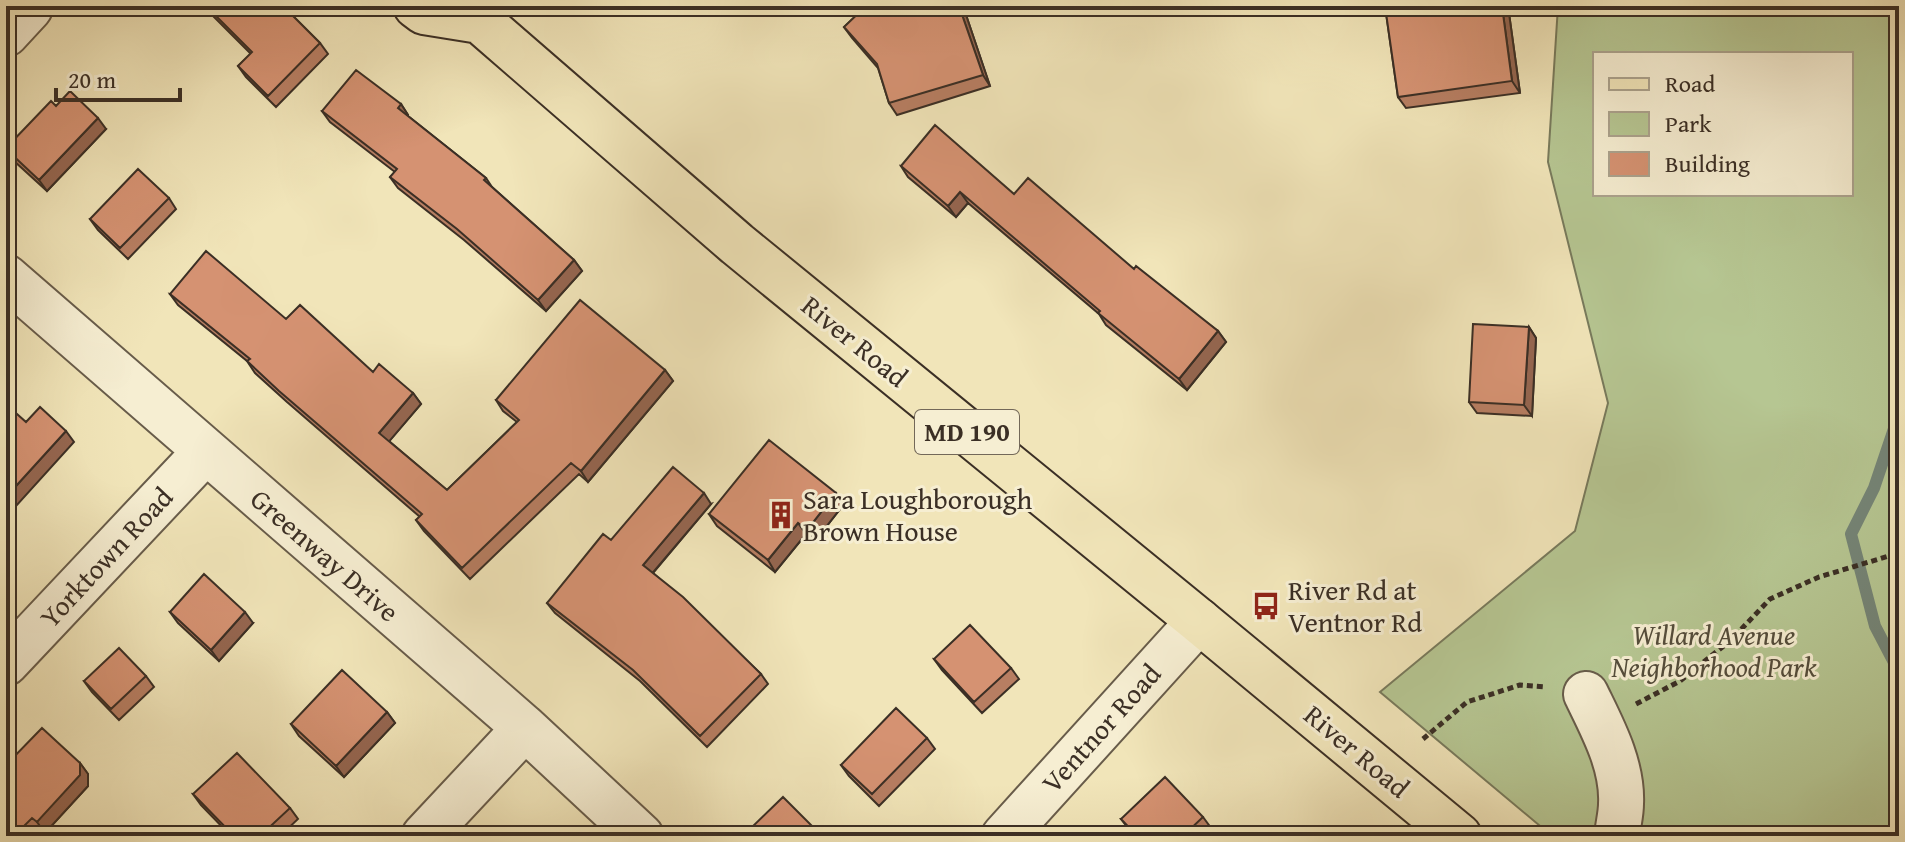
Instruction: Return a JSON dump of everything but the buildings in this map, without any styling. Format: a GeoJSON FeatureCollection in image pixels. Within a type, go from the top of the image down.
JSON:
{"type":"FeatureCollection","features":[{"type":"Feature","properties":{"kind":"main road","name":"River Road"},"geometry":{"type":"LineString","coordinates":[[416,6],[424,12],[476,14],[737,244],[1459,836]]}},
{"type":"Feature","properties":{"kind":"street","name":"Greenway Drive"},"geometry":{"type":"LineString","coordinates":[[6,277],[525,728],[641,836]]}},
{"type":"Feature","properties":{"kind":"street","name":"Yorktown Road"},"geometry":{"type":"LineString","coordinates":[[6,663],[206,451]]}},
{"type":"Feature","properties":{"kind":"street","name":"Ventnor Road"},"geometry":{"type":"LineString","coordinates":[[1004,836],[1199,621]]}},
{"type":"Feature","properties":{"kind":"street"},"geometry":{"type":"LineString","coordinates":[[1593,708],[1617,766],[1621,801],[1617,836]]}},
{"type":"Feature","properties":{"kind":"street"},"geometry":{"type":"LineString","coordinates":[[424,836],[525,728]]}},
{"type":"Feature","properties":{"kind":"path"},"geometry":{"type":"LineString","coordinates":[[1423,739],[1467,702],[1520,685],[1561,688],[1593,708],[1680,681],[1731,640],[1770,599],[1819,577],[1899,553]]}},
{"type":"Feature","properties":{"kind":"green space","name":"Willard Avenue Neighborhood Park"},"geometry":{"type":"Polygon","coordinates":[[[1558,6],[1899,6],[1899,836],[1552,836],[1380,692],[1575,531],[1608,403],[1548,162],[1558,6]]]}},
{"type":"Feature","properties":{"kind":"waterway"},"geometry":{"type":"LineString","coordinates":[[1899,414],[1874,488],[1851,534],[1875,626],[1899,672]]}},
{"type":"Feature","properties":{"kind":"waterway"},"geometry":{"type":"LineString","coordinates":[[1890,836],[1899,833]]}},
{"type":"Feature","properties":{"kind":"place","name":"Sara Loughborough Brown House"},"geometry":{"type":"Point","coordinates":[781,515]}},
{"type":"Feature","properties":{"kind":"place","name":"River Rd at Ventnor Rd"},"geometry":{"type":"Point","coordinates":[1266,606]}}]}
